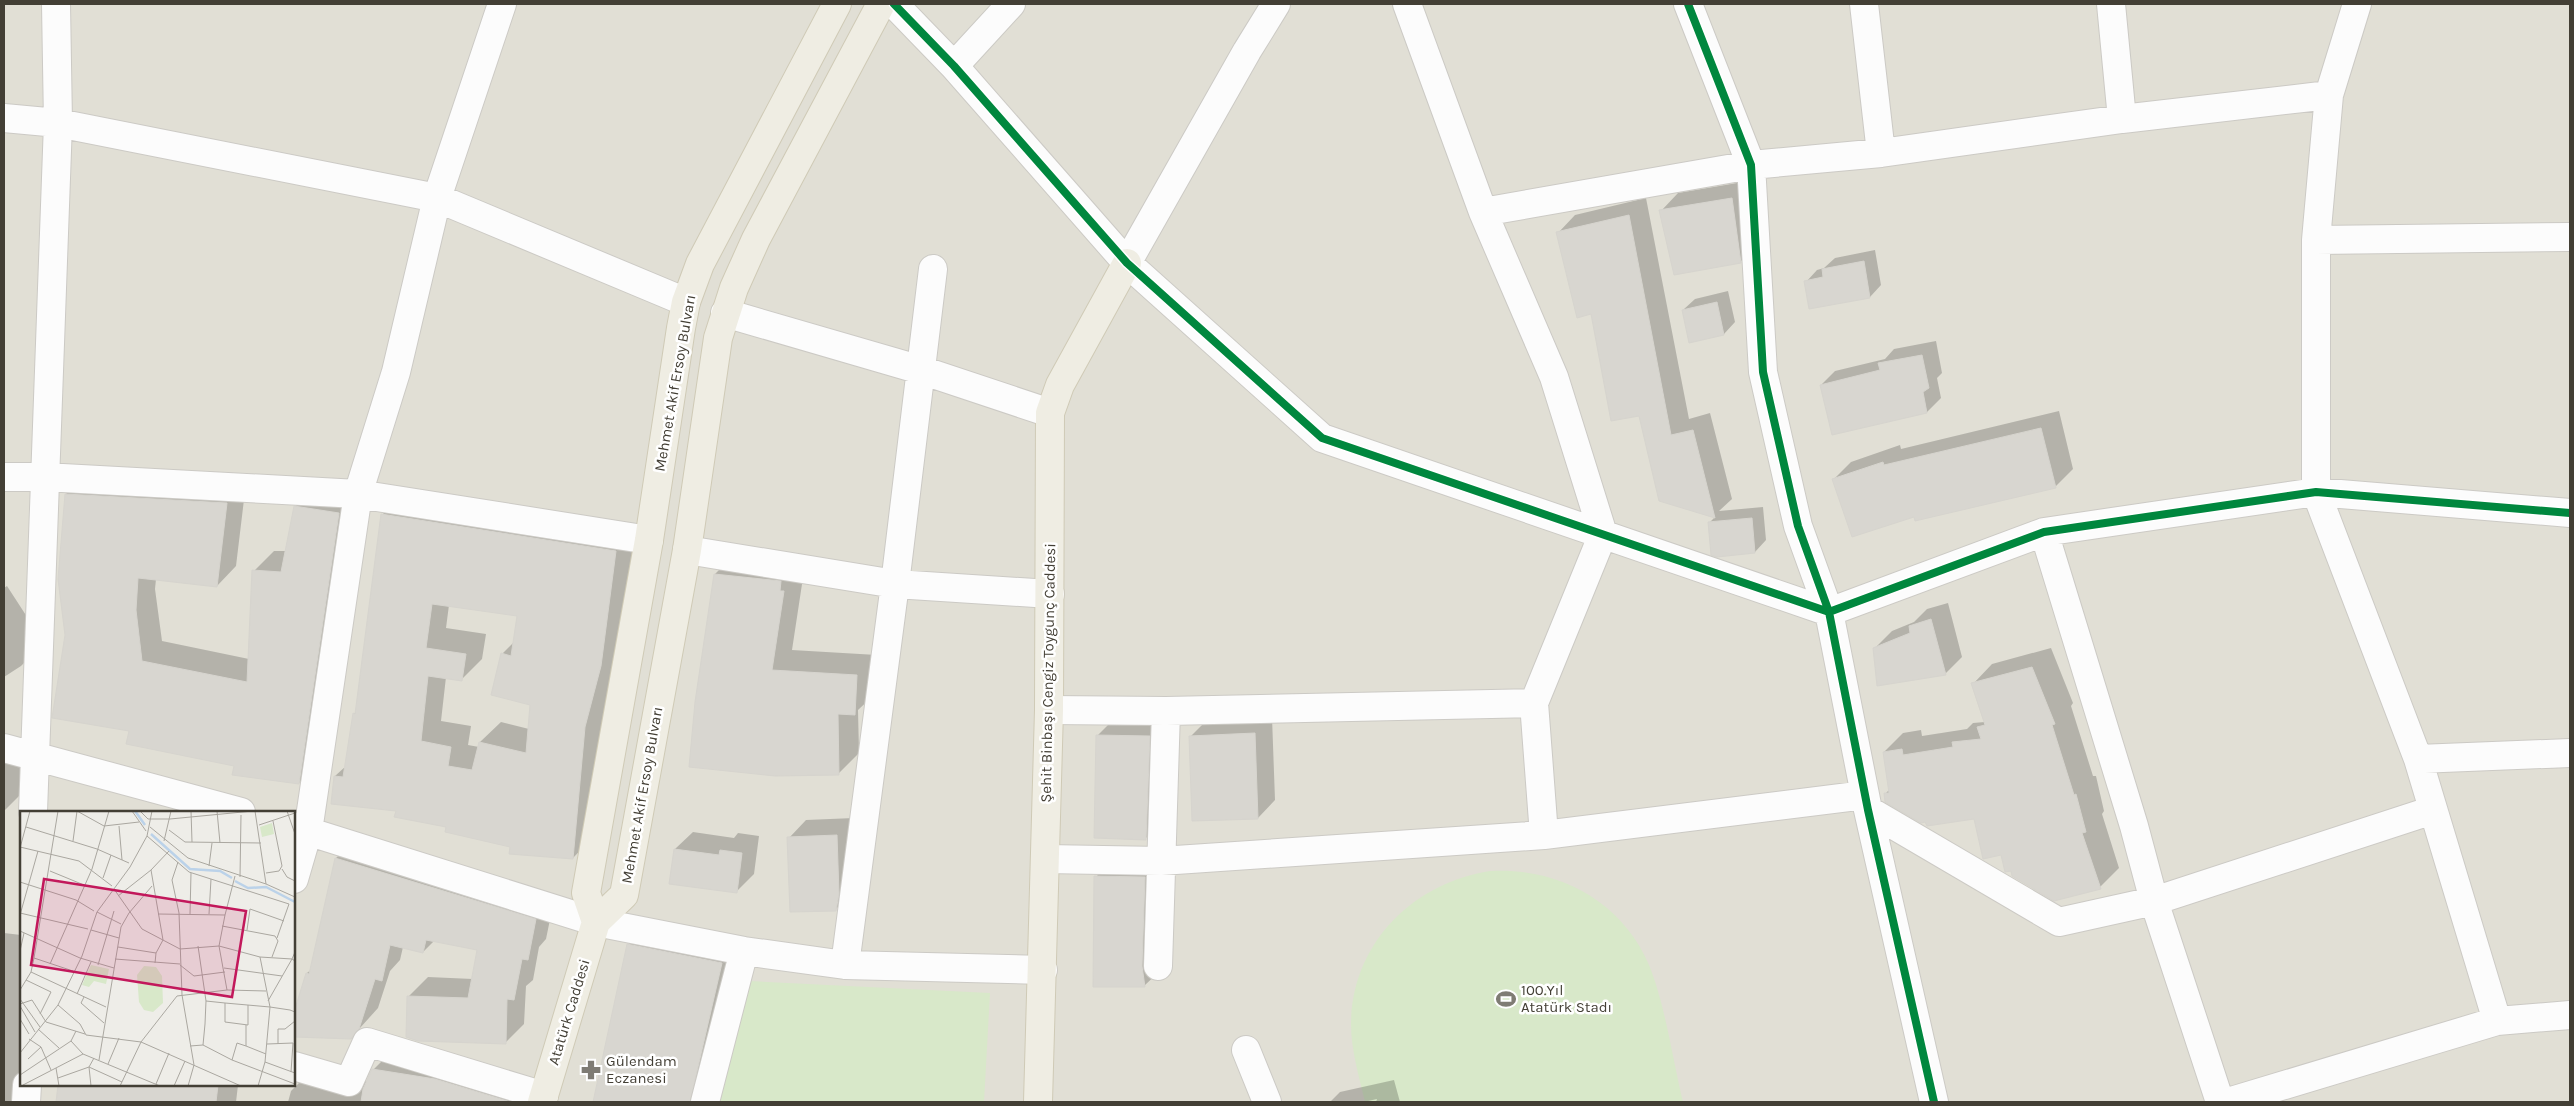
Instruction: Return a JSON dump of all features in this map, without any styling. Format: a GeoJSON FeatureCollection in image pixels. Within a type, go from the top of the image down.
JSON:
{"type":"FeatureCollection","features":[{"type":"Feature","properties":{"kind":"main road","name":"Mehmet Akif Ersoy Bulvarı"},"geometry":{"type":"LineString","coordinates":[[837,4],[700,264],[686,302],[649,540],[586,893],[596,922],[624,895],[687,550],[718,338],[725,313],[756,240],[881,4]]}},
{"type":"Feature","properties":{"kind":"main road","name":"Şehit Binbaşı Cengiz Toygunç Caddesi"},"geometry":{"type":"LineString","coordinates":[[1038,1102],[1043,970],[1048,710],[1050,413],[1060,386],[1127,263]]}},
{"type":"Feature","properties":{"kind":"main road","name":"Atatürk Caddesi"},"geometry":{"type":"LineString","coordinates":[[543,1099],[596,922]]}},
{"type":"Feature","properties":{"kind":"street"},"geometry":{"type":"LineString","coordinates":[[33,811],[58,123],[56,4]]}},
{"type":"Feature","properties":{"kind":"street"},"geometry":{"type":"LineString","coordinates":[[295,872],[358,494],[396,372],[437,198],[501,4]]}},
{"type":"Feature","properties":{"kind":"street"},"geometry":{"type":"LineString","coordinates":[[894,4],[954,66],[1127,263],[1322,438],[1829,612],[2044,532],[2316,492],[2570,513]]}},
{"type":"Feature","properties":{"kind":"street"},"geometry":{"type":"LineString","coordinates":[[954,66],[1011,4]]}},
{"type":"Feature","properties":{"kind":"street"},"geometry":{"type":"LineString","coordinates":[[1127,263],[1247,51],[1276,4]]}},
{"type":"Feature","properties":{"kind":"street"},"geometry":{"type":"LineString","coordinates":[[1406,4],[1483,212],[1554,377],[1603,534],[1534,703],[1544,835]]}},
{"type":"Feature","properties":{"kind":"street"},"geometry":{"type":"LineString","coordinates":[[1688,4],[1751,165],[1763,372],[1798,526],[1829,612],[1867,802],[1934,1102]]}},
{"type":"Feature","properties":{"kind":"street"},"geometry":{"type":"LineString","coordinates":[[1864,4],[1881,153]]}},
{"type":"Feature","properties":{"kind":"street"},"geometry":{"type":"LineString","coordinates":[[2111,4],[2122,119]]}},
{"type":"Feature","properties":{"kind":"street"},"geometry":{"type":"LineString","coordinates":[[2357,4],[2329,95],[2316,240],[2316,492],[2418,760],[2497,1021]]}},
{"type":"Feature","properties":{"kind":"street"},"geometry":{"type":"LineString","coordinates":[[1483,212],[1751,165],[1881,153],[2122,119],[2329,95]]}},
{"type":"Feature","properties":{"kind":"street"},"geometry":{"type":"LineString","coordinates":[[4,118],[58,123],[437,198],[686,302]]}},
{"type":"Feature","properties":{"kind":"street"},"geometry":{"type":"LineString","coordinates":[[2316,240],[2570,237]]}},
{"type":"Feature","properties":{"kind":"street"},"geometry":{"type":"LineString","coordinates":[[845,964],[896,584],[933,269]]}},
{"type":"Feature","properties":{"kind":"street"},"geometry":{"type":"LineString","coordinates":[[725,313],[921,370],[1050,413]]}},
{"type":"Feature","properties":{"kind":"street"},"geometry":{"type":"LineString","coordinates":[[4,477],[44,477],[358,494],[649,540]]}},
{"type":"Feature","properties":{"kind":"street"},"geometry":{"type":"LineString","coordinates":[[2044,532],[2154,902],[2220,1102]]}},
{"type":"Feature","properties":{"kind":"street"},"geometry":{"type":"LineString","coordinates":[[687,550],[896,584],[1050,594]]}},
{"type":"Feature","properties":{"kind":"street"},"geometry":{"type":"LineString","coordinates":[[1048,710],[1166,711],[1534,703]]}},
{"type":"Feature","properties":{"kind":"street"},"geometry":{"type":"LineString","coordinates":[[1158,966],[1166,711]]}},
{"type":"Feature","properties":{"kind":"street"},"geometry":{"type":"LineString","coordinates":[[4,748],[237,811]]}},
{"type":"Feature","properties":{"kind":"street"},"geometry":{"type":"LineString","coordinates":[[2418,760],[2570,753]]}},
{"type":"Feature","properties":{"kind":"street"},"geometry":{"type":"LineString","coordinates":[[1045,859],[1161,861],[1544,835],[1867,802],[2059,922],[2154,902],[2433,810]]}},
{"type":"Feature","properties":{"kind":"street"},"geometry":{"type":"LineString","coordinates":[[301,829],[596,922],[744,951],[845,964],[1043,970]]}},
{"type":"Feature","properties":{"kind":"street"},"geometry":{"type":"LineString","coordinates":[[705,1102],[744,951]]}},
{"type":"Feature","properties":{"kind":"street"},"geometry":{"type":"LineString","coordinates":[[2228,1102],[2497,1021],[2570,1015]]}},
{"type":"Feature","properties":{"kind":"street"},"geometry":{"type":"LineString","coordinates":[[295,1066],[348,1082],[367,1042],[543,1099]]}},
{"type":"Feature","properties":{"kind":"street"},"geometry":{"type":"LineString","coordinates":[[1246,1050],[1267,1102]]}},
{"type":"Feature","properties":{"kind":"street"},"geometry":{"type":"LineString","coordinates":[[26,1102],[27,1086]]}},
{"type":"Feature","properties":{"kind":"shaded area"},"geometry":{"type":"Polygon","coordinates":[[[4,4],[2570,4],[2570,1102],[4,1102],[4,4]]]}},
{"type":"Feature","properties":{"kind":"green space","name":"100.Yıl Atatürk Stadı"},"geometry":{"type":"Polygon","coordinates":[[[1490,871],[1515,871],[1540,875],[1563,882],[1585,892],[1605,906],[1622,923],[1637,942],[1655,980],[1683,1102],[1365,1102],[1354,1053],[1351,1024],[1354,995],[1362,968],[1375,943],[1392,922],[1412,903],[1436,889],[1462,878],[1490,871]]]}},
{"type":"Feature","properties":{"kind":"green space"},"geometry":{"type":"Polygon","coordinates":[[[749,981],[990,993],[984,1102],[718,1102],[749,981]]]}},
{"type":"Feature","properties":{"kind":"building"},"geometry":{"type":"Polygon","coordinates":[[[1732,198],[1741,263],[1674,275],[1659,210],[1732,198]]]}},
{"type":"Feature","properties":{"kind":"building"},"geometry":{"type":"Polygon","coordinates":[[[1629,215],[1671,435],[1693,430],[1715,518],[1659,501],[1639,416],[1611,421],[1591,314],[1577,318],[1556,232],[1629,215]]]}},
{"type":"Feature","properties":{"kind":"building"},"geometry":{"type":"Polygon","coordinates":[[[1864,261],[1870,298],[1809,309],[1804,281],[1823,277],[1822,269],[1864,261]]]}},
{"type":"Feature","properties":{"kind":"building"},"geometry":{"type":"Polygon","coordinates":[[[1717,302],[1724,335],[1689,343],[1682,310],[1717,302]]]}},
{"type":"Feature","properties":{"kind":"building"},"geometry":{"type":"Polygon","coordinates":[[[1922,355],[1929,388],[1923,392],[1927,413],[1832,435],[1820,385],[1880,370],[1878,363],[1922,355]]]}},
{"type":"Feature","properties":{"kind":"building"},"geometry":{"type":"Polygon","coordinates":[[[2041,428],[2056,488],[1915,521],[1914,517],[1852,537],[1832,479],[1883,462],[1884,465],[2041,428]]]}},
{"type":"Feature","properties":{"kind":"building"},"geometry":{"type":"Polygon","coordinates":[[[65,494],[227,503],[217,587],[138,578],[136,610],[142,661],[247,682],[252,570],[281,572],[294,506],[339,513],[299,784],[232,775],[234,766],[126,744],[129,731],[52,718],[65,635],[58,579],[65,494]]]}},
{"type":"Feature","properties":{"kind":"building"},"geometry":{"type":"Polygon","coordinates":[[[381,514],[616,551],[601,666],[585,727],[573,859],[509,854],[510,847],[445,832],[446,827],[394,817],[396,811],[331,804],[334,776],[343,777],[353,713],[355,714],[381,514]],[[432,604],[426,648],[466,654],[462,681],[428,676],[421,741],[451,747],[448,766],[472,770],[479,742],[526,753],[530,705],[491,695],[501,653],[511,656],[517,616],[432,604]]]}},
{"type":"Feature","properties":{"kind":"building"},"geometry":{"type":"Polygon","coordinates":[[[1752,518],[1755,553],[1717,557],[1711,555],[1708,522],[1752,518]]]}},
{"type":"Feature","properties":{"kind":"building"},"geometry":{"type":"Polygon","coordinates":[[[714,574],[781,581],[780,591],[784,591],[772,670],[857,675],[855,715],[838,714],[839,775],[775,776],[689,767],[695,702],[714,574]]]}},
{"type":"Feature","properties":{"kind":"building"},"geometry":{"type":"Polygon","coordinates":[[[1931,619],[1946,675],[1877,686],[1873,648],[1910,633],[1909,626],[1931,619]]]}},
{"type":"Feature","properties":{"kind":"building"},"geometry":{"type":"Polygon","coordinates":[[[2032,667],[2055,724],[2052,725],[2074,795],[2076,794],[2086,832],[2082,833],[2101,889],[2054,901],[2012,876],[2011,871],[2005,872],[2001,855],[1983,859],[1974,819],[1927,826],[1925,822],[1921,823],[1885,802],[1884,793],[1889,793],[1883,752],[1902,749],[1903,755],[1953,747],[1952,742],[1981,739],[1977,727],[1985,725],[1971,683],[2032,667]]]}},
{"type":"Feature","properties":{"kind":"building"},"geometry":{"type":"Polygon","coordinates":[[[1255,733],[1258,819],[1192,821],[1189,736],[1255,733]]]}},
{"type":"Feature","properties":{"kind":"building"},"geometry":{"type":"Polygon","coordinates":[[[1096,735],[1150,736],[1146,840],[1094,838],[1096,735]]]}},
{"type":"Feature","properties":{"kind":"building"},"geometry":{"type":"Polygon","coordinates":[[[837,835],[839,894],[836,911],[790,912],[787,837],[837,835]]]}},
{"type":"Feature","properties":{"kind":"building"},"geometry":{"type":"Polygon","coordinates":[[[674,849],[719,855],[720,850],[742,853],[737,893],[669,884],[674,849]]]}},
{"type":"Feature","properties":{"kind":"building"},"geometry":{"type":"Polygon","coordinates":[[[335,858],[536,919],[528,960],[522,959],[514,1000],[507,999],[506,1044],[418,1041],[406,1037],[407,996],[468,998],[477,950],[426,940],[423,953],[390,945],[382,981],[375,979],[359,1029],[351,1039],[295,1037],[295,1009],[306,973],[309,974],[335,858]]]}},
{"type":"Feature","properties":{"kind":"building"},"geometry":{"type":"Polygon","coordinates":[[[1094,876],[1145,877],[1142,966],[1145,987],[1093,987],[1094,876]]]}},
{"type":"Feature","properties":{"kind":"building"},"geometry":{"type":"Polygon","coordinates":[[[627,944],[722,963],[690,1102],[593,1102],[627,944]]]}},
{"type":"Feature","properties":{"kind":"building"},"geometry":{"type":"Polygon","coordinates":[[[372,1069],[435,1079],[511,1102],[361,1102],[363,1089],[372,1069]]]}},
{"type":"Feature","properties":{"kind":"building"},"geometry":{"type":"Polygon","coordinates":[[[58,1086],[218,1086],[216,1102],[56,1102],[58,1086]]]}},
{"type":"Feature","properties":{"kind":"cycle path"},"geometry":{"type":"LineString","coordinates":[[894,4],[954,66],[1127,263],[1322,438],[1829,612],[2044,532],[2316,492],[2570,513]]}},
{"type":"Feature","properties":{"kind":"cycle path"},"geometry":{"type":"LineString","coordinates":[[1688,4],[1751,165],[1763,372],[1798,526],[1829,612],[1868,810],[1934,1102]]}},
{"type":"Feature","properties":{"kind":"place","name":"100.Yıl Atatürk Stadı"},"geometry":{"type":"Point","coordinates":[1506,999]}},
{"type":"Feature","properties":{"kind":"place","name":"Gülendam Eczanesi"},"geometry":{"type":"Point","coordinates":[591,1070]}}]}
